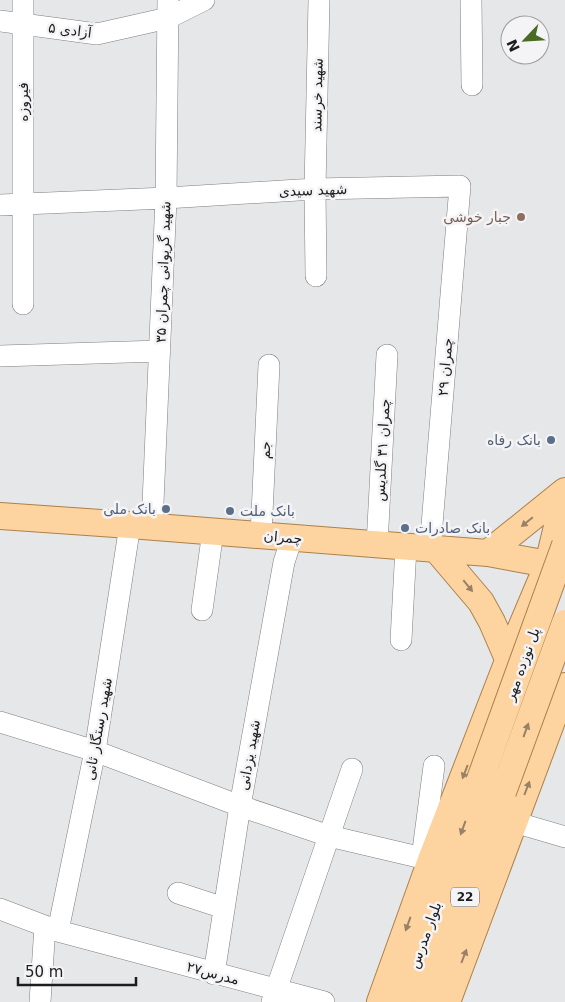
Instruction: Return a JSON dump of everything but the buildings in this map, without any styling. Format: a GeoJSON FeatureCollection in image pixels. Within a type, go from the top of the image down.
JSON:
{"type":"FeatureCollection","features":[{"type":"Feature","properties":{"kind":"main road"},"geometry":{"type":"LineString","coordinates":[[488,553],[565,492]]}},
{"type":"Feature","properties":{"kind":"main road"},"geometry":{"type":"LineString","coordinates":[[380,1002],[426,859],[513,647],[556,564],[565,492]]}},
{"type":"Feature","properties":{"kind":"main road","name":"چمران"},"geometry":{"type":"LineString","coordinates":[[0,516],[488,553],[556,564]]}},
{"type":"Feature","properties":{"kind":"main road","name":"پل نوزده مهر"},"geometry":{"type":"LineString","coordinates":[[479,782],[565,545]]}},
{"type":"Feature","properties":{"kind":"main road"},"geometry":{"type":"LineString","coordinates":[[424,548],[481,602],[492,622],[513,647]]}},
{"type":"Feature","properties":{"kind":"main road","name":"پل نوزده مهر"},"geometry":{"type":"LineString","coordinates":[[503,792],[565,623]]}},
{"type":"Feature","properties":{"kind":"main road"},"geometry":{"type":"LineString","coordinates":[[513,647],[528,630],[541,628],[553,630],[565,638]]}},
{"type":"Feature","properties":{"kind":"main road"},"geometry":{"type":"LineString","coordinates":[[447,1002],[565,686]]}},
{"type":"Feature","properties":{"kind":"main road","name":"بلوار مدرس"},"geometry":{"type":"LineString","coordinates":[[401,1002],[479,782]]}},
{"type":"Feature","properties":{"kind":"main road","name":"بلوار مدرس"},"geometry":{"type":"LineString","coordinates":[[428,1002],[503,792]]}},
{"type":"Feature","properties":{"kind":"street","name":"فیروزه"},"geometry":{"type":"LineString","coordinates":[[23,0],[23,304]]}},
{"type":"Feature","properties":{"kind":"street","name":"آزادی ۵"},"geometry":{"type":"LineString","coordinates":[[0,21],[97,34],[168,9],[204,0]]}},
{"type":"Feature","properties":{"kind":"street","name":"شهید خرسند"},"geometry":{"type":"LineString","coordinates":[[316,276],[315,189],[319,0]]}},
{"type":"Feature","properties":{"kind":"street"},"geometry":{"type":"LineString","coordinates":[[471,0],[472,85]]}},
{"type":"Feature","properties":{"kind":"street","name":"شهید گریوانی چمران ۳۵"},"geometry":{"type":"LineString","coordinates":[[141,526],[160,351],[166,198],[168,9]]}},
{"type":"Feature","properties":{"kind":"street","name":"شهید سیدی"},"geometry":{"type":"LineString","coordinates":[[0,205],[315,189],[460,186]]}},
{"type":"Feature","properties":{"kind":"street","name":"چمران ۲۹"},"geometry":{"type":"LineString","coordinates":[[401,640],[424,548],[460,186]]}},
{"type":"Feature","properties":{"kind":"street"},"geometry":{"type":"LineString","coordinates":[[0,356],[160,351]]}},
{"type":"Feature","properties":{"kind":"street","name":"چمران ۳۱ گلدیس"},"geometry":{"type":"LineString","coordinates":[[376,544],[388,355]]}},
{"type":"Feature","properties":{"kind":"street","name":"جم"},"geometry":{"type":"LineString","coordinates":[[261,535],[269,365]]}},
{"type":"Feature","properties":{"kind":"street","name":"شهید رستگار ثانی"},"geometry":{"type":"LineString","coordinates":[[40,1002],[51,928],[96,751],[141,526]]}},
{"type":"Feature","properties":{"kind":"street"},"geometry":{"type":"LineString","coordinates":[[202,610],[213,531]]}},
{"type":"Feature","properties":{"kind":"street","name":"شهید یزدانی"},"geometry":{"type":"LineString","coordinates":[[214,974],[240,806],[284,562],[292,538]]}},
{"type":"Feature","properties":{"kind":"street"},"geometry":{"type":"LineString","coordinates":[[0,722],[96,751],[240,806],[330,836],[426,859],[434,766]]}},
{"type":"Feature","properties":{"kind":"street"},"geometry":{"type":"LineString","coordinates":[[274,996],[352,769]]}},
{"type":"Feature","properties":{"kind":"street"},"geometry":{"type":"LineString","coordinates":[[514,822],[565,837]]}},
{"type":"Feature","properties":{"kind":"street"},"geometry":{"type":"LineString","coordinates":[[178,894],[224,908]]}},
{"type":"Feature","properties":{"kind":"street","name":"مدرس۲۷"},"geometry":{"type":"LineString","coordinates":[[0,909],[51,928],[214,974],[274,996],[324,1002]]}},
{"type":"Feature","properties":{"kind":"place","name":"جبار خوشی"},"geometry":{"type":"Point","coordinates":[521,217]}},
{"type":"Feature","properties":{"kind":"place","name":"بانک رفاه"},"geometry":{"type":"Point","coordinates":[551,440]}},
{"type":"Feature","properties":{"kind":"place","name":"بانک ملی"},"geometry":{"type":"Point","coordinates":[166,509]}},
{"type":"Feature","properties":{"kind":"place","name":"بانک ملت"},"geometry":{"type":"Point","coordinates":[230,511]}},
{"type":"Feature","properties":{"kind":"place","name":"بانک صادرات"},"geometry":{"type":"Point","coordinates":[405,528]}}]}
